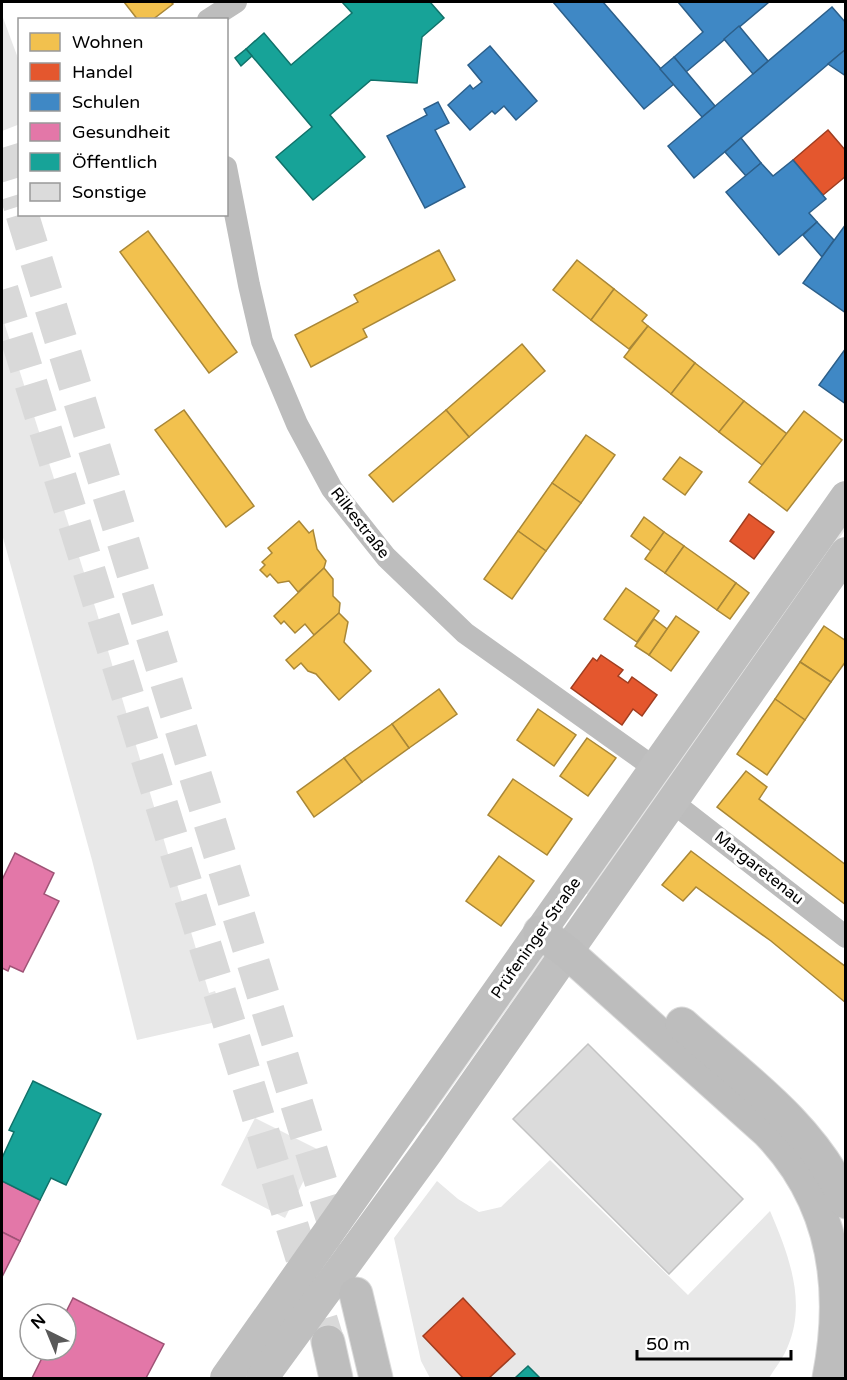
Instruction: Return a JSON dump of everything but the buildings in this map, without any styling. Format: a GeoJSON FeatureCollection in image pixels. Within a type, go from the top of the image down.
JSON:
{"type":"FeatureCollection","features":[{"type":"Feature","properties":{"kind":"highway"},"geometry":{"type":"LineString","coordinates":[[545,925],[574,943],[782,1113],[813,1146],[837,1181],[846,1202]]}},
{"type":"Feature","properties":{"kind":"highway"},"geometry":{"type":"LineString","coordinates":[[574,943],[792,1156],[813,1187],[830,1220],[838,1250],[843,1285],[842,1321],[835,1364],[829,1378]]}},
{"type":"Feature","properties":{"kind":"highway"},"geometry":{"type":"LineString","coordinates":[[356,1294],[377,1377]]}},
{"type":"Feature","properties":{"kind":"highway"},"geometry":{"type":"LineString","coordinates":[[328,1342],[336,1378]]}},
{"type":"Feature","properties":{"kind":"street"},"geometry":{"type":"LineString","coordinates":[[198,2],[201,18]]}},
{"type":"Feature","properties":{"kind":"street"},"geometry":{"type":"LineString","coordinates":[[211,18],[236,2]]}},
{"type":"Feature","properties":{"kind":"street","name":"Rilkestraße"},"geometry":{"type":"LineString","coordinates":[[228,177],[262,341],[297,424],[332,489],[386,557],[465,633],[656,769]]}},
{"type":"Feature","properties":{"kind":"street","name":"Prüfeninger Straße"},"geometry":{"type":"LineString","coordinates":[[233,1375],[846,497]]}},
{"type":"Feature","properties":{"kind":"street","name":"Prüfeninger Straße"},"geometry":{"type":"LineString","coordinates":[[262,1378],[411,1175],[846,553]]}},
{"type":"Feature","properties":{"kind":"street","name":"Margaretenau"},"geometry":{"type":"LineString","coordinates":[[671,801],[846,937]]}},
{"type":"Feature","properties":{"kind":"shaded area"},"geometry":{"type":"Polygon","coordinates":[[[2,15],[18,58],[18,125],[2,131],[2,15]]]}},
{"type":"Feature","properties":{"kind":"shaded area"},"geometry":{"type":"Polygon","coordinates":[[[2,316],[96,610],[209,993],[215,991],[225,1020],[137,1040],[92,860],[2,534],[2,316]]]}},
{"type":"Feature","properties":{"kind":"shaded area"},"geometry":{"type":"Polygon","coordinates":[[[845,514],[845,530],[588,895],[584,892],[845,514]]]}},
{"type":"Feature","properties":{"kind":"shaded area"},"geometry":{"type":"Polygon","coordinates":[[[549,950],[424,1126],[414,1129],[536,952],[549,950]]]}},
{"type":"Feature","properties":{"kind":"shaded area"},"geometry":{"type":"Polygon","coordinates":[[[255,1118],[319,1150],[285,1218],[221,1185],[255,1118]]]}},
{"type":"Feature","properties":{"kind":"shaded area"},"geometry":{"type":"Polygon","coordinates":[[[550,1160],[688,1295],[770,1211],[789,1260],[796,1312],[788,1346],[769,1378],[430,1378],[421,1361],[394,1238],[437,1181],[458,1199],[479,1212],[501,1207],[550,1160]]]}},
{"type":"Feature","properties":{"kind":"tunnel"},"geometry":{"type":"LineString","coordinates":[[2,148],[18,200]]}},
{"type":"Feature","properties":{"kind":"tunnel"},"geometry":{"type":"LineString","coordinates":[[23,216],[341,1247]]}},
{"type":"Feature","properties":{"kind":"tunnel"},"geometry":{"type":"LineString","coordinates":[[2,290],[328,1342]]}}]}
